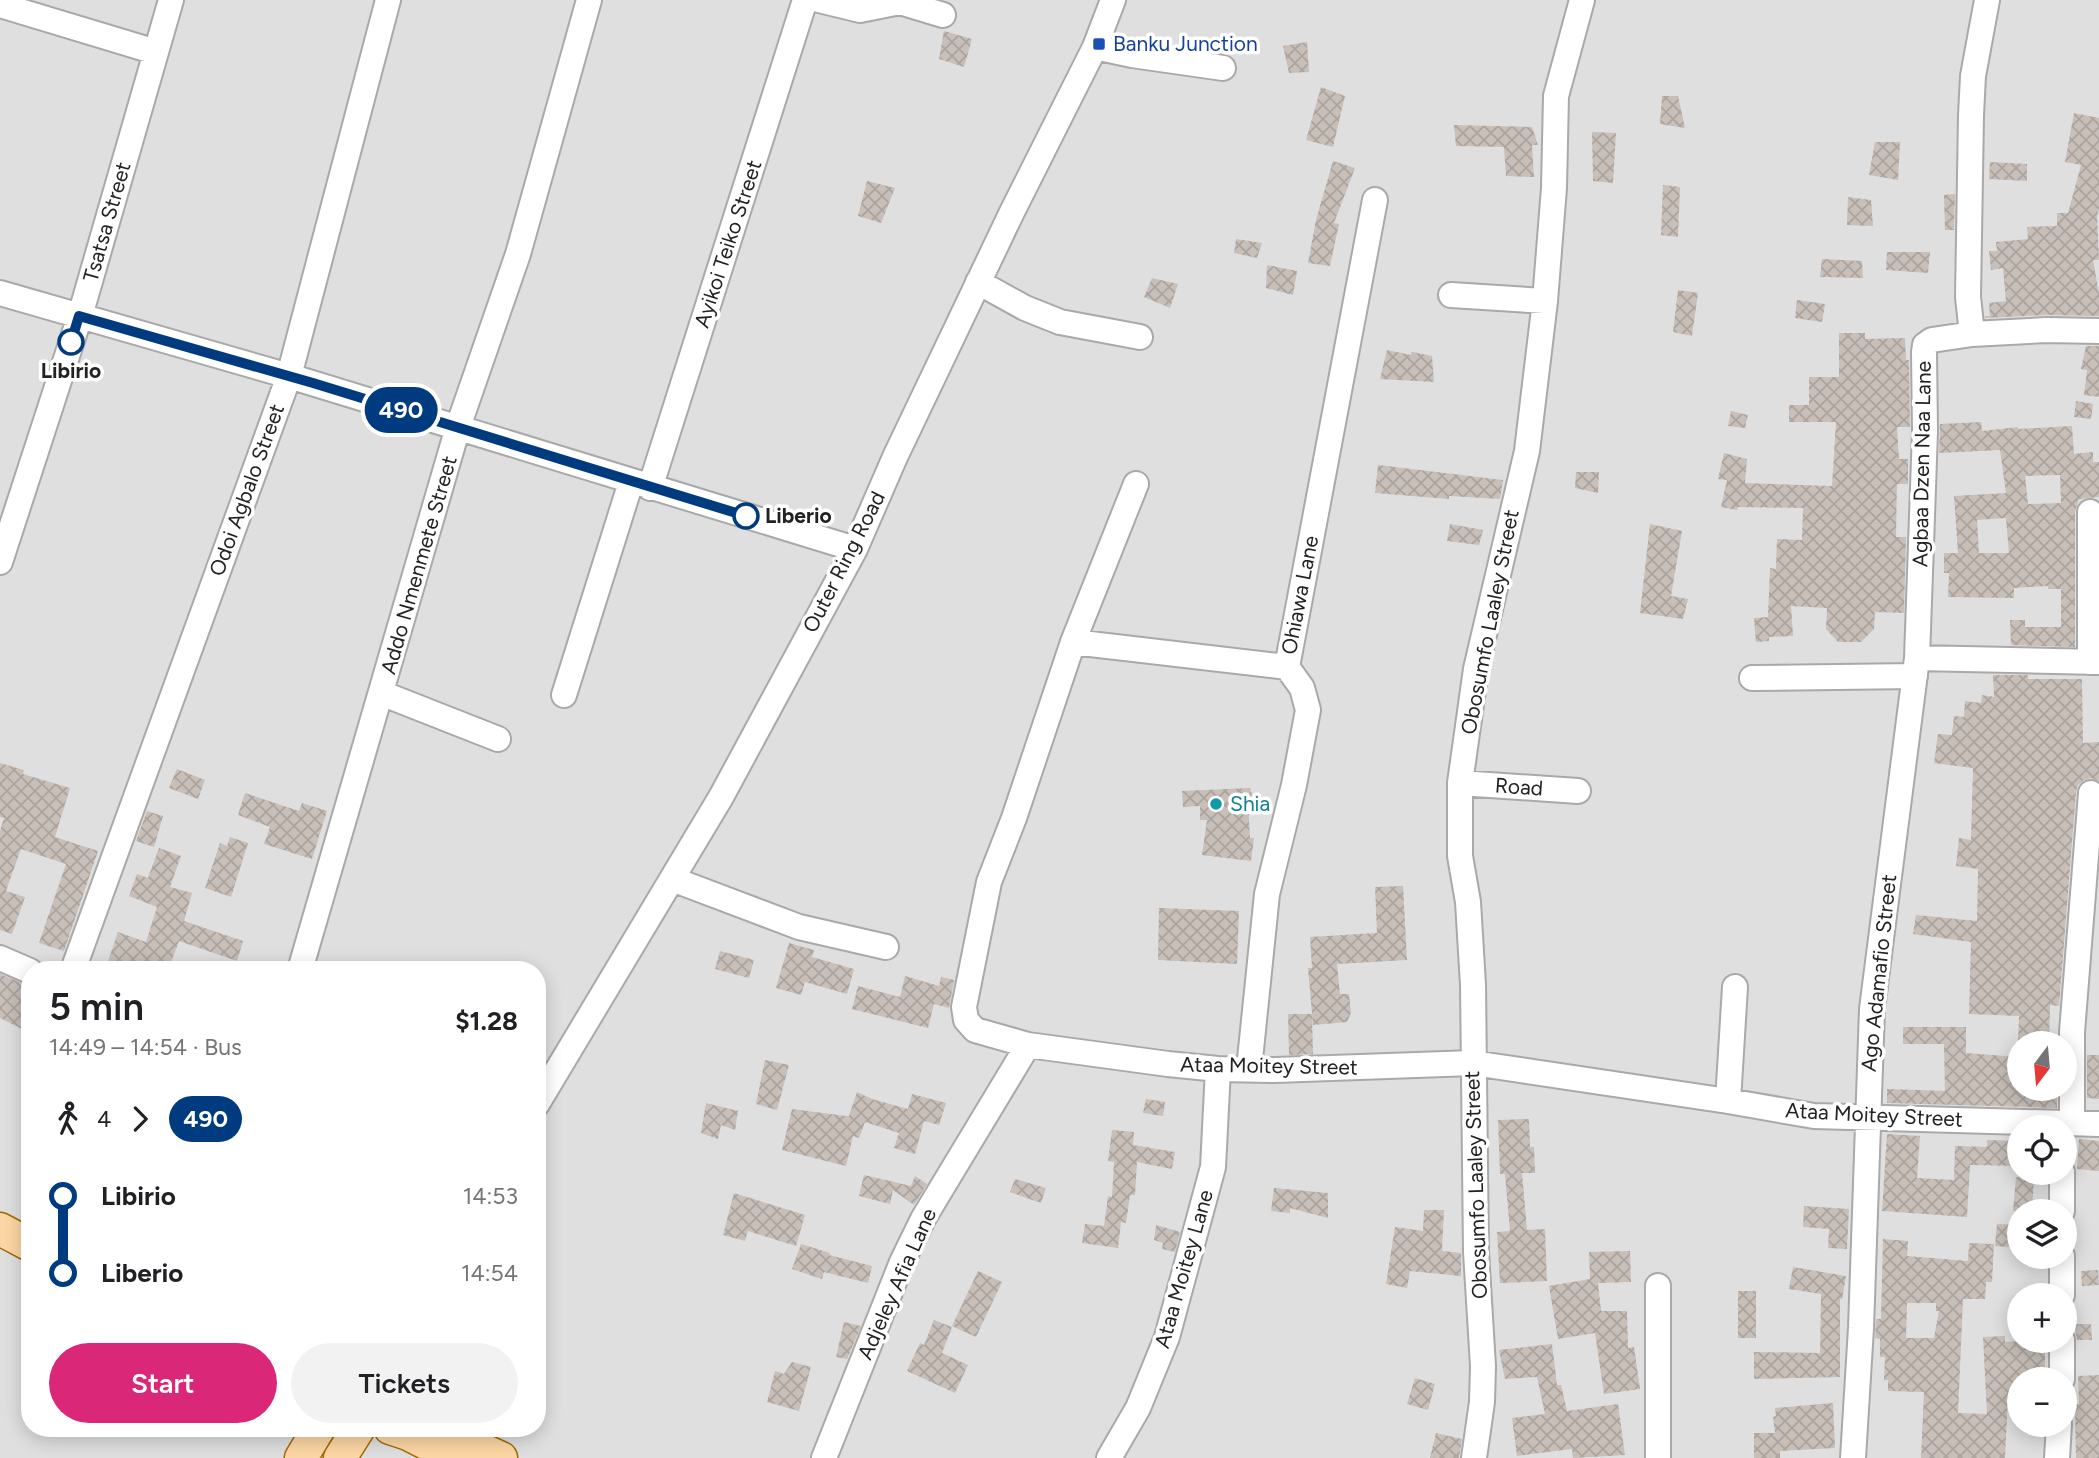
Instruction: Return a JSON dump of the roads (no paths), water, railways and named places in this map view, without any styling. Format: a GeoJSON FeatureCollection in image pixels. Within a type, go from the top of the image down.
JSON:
{"type":"FeatureCollection","features":[{"type":"Feature","properties":{"kind":"main road"},"geometry":{"type":"LineString","coordinates":[[0,1218],[21,1228]]}},
{"type":"Feature","properties":{"kind":"main road"},"geometry":{"type":"LineString","coordinates":[[0,1228],[21,1240]]}},
{"type":"Feature","properties":{"kind":"main road"},"geometry":{"type":"LineString","coordinates":[[301,1458],[314,1437]]}},
{"type":"Feature","properties":{"kind":"main road"},"geometry":{"type":"LineString","coordinates":[[340,1458],[353,1437]]}},
{"type":"Feature","properties":{"kind":"main road"},"geometry":{"type":"LineString","coordinates":[[410,1437],[455,1458]]}},
{"type":"Feature","properties":{"kind":"main road"},"geometry":{"type":"LineString","coordinates":[[454,1437],[500,1458]]}},
{"type":"Feature","properties":{"kind":"street","name":"Tsatsa Street"},"geometry":{"type":"LineString","coordinates":[[0,562],[79,316],[171,0]]}},
{"type":"Feature","properties":{"kind":"street","name":"Odoi Agbalo Street"},"geometry":{"type":"LineString","coordinates":[[76,961],[289,376],[388,0]]}},
{"type":"Feature","properties":{"kind":"street","name":"Addo Nmenmete Street"},"geometry":{"type":"LineString","coordinates":[[303,961],[458,427],[518,254],[589,0]]}},
{"type":"Feature","properties":{"kind":"street","name":"Ayikoi Teiko Street"},"geometry":{"type":"LineString","coordinates":[[564,695],[641,485],[805,0]]}},
{"type":"Feature","properties":{"kind":"street"},"geometry":{"type":"LineString","coordinates":[[819,0],[860,10],[900,2],[943,15]]}},
{"type":"Feature","properties":{"kind":"street","name":"Outer Ring Road"},"geometry":{"type":"LineString","coordinates":[[546,1089],[720,797],[855,549],[895,457],[978,282],[1095,47],[1112,0]]}},
{"type":"Feature","properties":{"kind":"street","name":"Obosumfo Laaley Street"},"geometry":{"type":"LineString","coordinates":[[1474,1458],[1482,1402],[1483,1366],[1476,1252],[1473,985],[1468,902],[1460,856],[1460,783],[1476,669],[1527,451],[1545,301],[1554,188],[1556,96],[1582,0]]}},
{"type":"Feature","properties":{"kind":"street"},"geometry":{"type":"LineString","coordinates":[[1987,0],[1973,76],[1971,115],[1968,297],[1972,334],[2047,330],[2099,331]]}},
{"type":"Feature","properties":{"kind":"street"},"geometry":{"type":"LineString","coordinates":[[0,5],[156,52]]}},
{"type":"Feature","properties":{"kind":"street"},"geometry":{"type":"LineString","coordinates":[[1095,47],[1223,68]]}},
{"type":"Feature","properties":{"kind":"street","name":"Ohiawa Lane"},"geometry":{"type":"LineString","coordinates":[[1249,1069],[1267,894],[1294,785],[1308,710],[1303,688],[1287,667],[1375,200]]}},
{"type":"Feature","properties":{"kind":"street"},"geometry":{"type":"LineString","coordinates":[[978,282],[1036,314],[1080,327],[1140,337]]}},
{"type":"Feature","properties":{"kind":"street"},"geometry":{"type":"LineString","coordinates":[[0,293],[289,376],[855,549]]}},
{"type":"Feature","properties":{"kind":"street"},"geometry":{"type":"LineString","coordinates":[[1451,295],[1545,301]]}},
{"type":"Feature","properties":{"kind":"street","name":"Agbaa Dzen Naa Lane"},"geometry":{"type":"LineString","coordinates":[[1916,667],[1925,431],[1925,345],[1932,340],[1972,334]]}},
{"type":"Feature","properties":{"kind":"street","name":"Ataa Moitey Street"},"geometry":{"type":"LineString","coordinates":[[1136,484],[1073,642],[1014,818],[989,882],[964,1007],[966,1020],[975,1030],[1028,1045],[1218,1069],[1473,1063],[1814,1116],[2007,1123]]}},
{"type":"Feature","properties":{"kind":"street"},"geometry":{"type":"LineString","coordinates":[[1752,678],[1916,667],[2095,662],[2090,512]]}},
{"type":"Feature","properties":{"kind":"street"},"geometry":{"type":"LineString","coordinates":[[1073,642],[1287,667]]}},
{"type":"Feature","properties":{"kind":"street","name":"Ago Adamafio Street"},"geometry":{"type":"LineString","coordinates":[[1853,1458],[1861,1328],[1872,1009],[1916,667]]}},
{"type":"Feature","properties":{"kind":"street"},"geometry":{"type":"LineString","coordinates":[[381,693],[498,739]]}},
{"type":"Feature","properties":{"kind":"street","name":"Road"},"geometry":{"type":"LineString","coordinates":[[1460,783],[1578,791]]}},
{"type":"Feature","properties":{"kind":"street"},"geometry":{"type":"LineString","coordinates":[[2066,1115],[2091,793]]}},
{"type":"Feature","properties":{"kind":"street"},"geometry":{"type":"LineString","coordinates":[[672,879],[799,927],[886,947]]}},
{"type":"Feature","properties":{"kind":"street"},"geometry":{"type":"LineString","coordinates":[[0,958],[21,967]]}},
{"type":"Feature","properties":{"kind":"street"},"geometry":{"type":"LineString","coordinates":[[1728,1101],[1735,987]]}},
{"type":"Feature","properties":{"kind":"street","name":"Adjeley Afia Lane"},"geometry":{"type":"LineString","coordinates":[[824,1458],[902,1262],[923,1219],[1028,1045]]}},
{"type":"Feature","properties":{"kind":"street","name":"Ataa Moitey Lane"},"geometry":{"type":"LineString","coordinates":[[1109,1458],[1138,1408],[1170,1325],[1213,1167],[1218,1069]]}},
{"type":"Feature","properties":{"kind":"street","name":"Ataa Moitey Street"},"geometry":{"type":"LineString","coordinates":[[2077,1125],[2099,1124]]}},
{"type":"Feature","properties":{"kind":"street"},"geometry":{"type":"LineString","coordinates":[[1658,1286],[1658,1458]]}},
{"type":"Feature","properties":{"kind":"street"},"geometry":{"type":"LineString","coordinates":[[2057,1458],[2059,1437]]}},
{"type":"Feature","properties":{"kind":"place","name":"Banku Junction"},"geometry":{"type":"Point","coordinates":[1099,44]}},
{"type":"Feature","properties":{"kind":"place","name":"Libirio"},"geometry":{"type":"Point","coordinates":[71,342]}},
{"type":"Feature","properties":{"kind":"place","name":"Liberio"},"geometry":{"type":"Point","coordinates":[746,516]}},
{"type":"Feature","properties":{"kind":"place","name":"Shia"},"geometry":{"type":"Point","coordinates":[1216,804]}}]}
